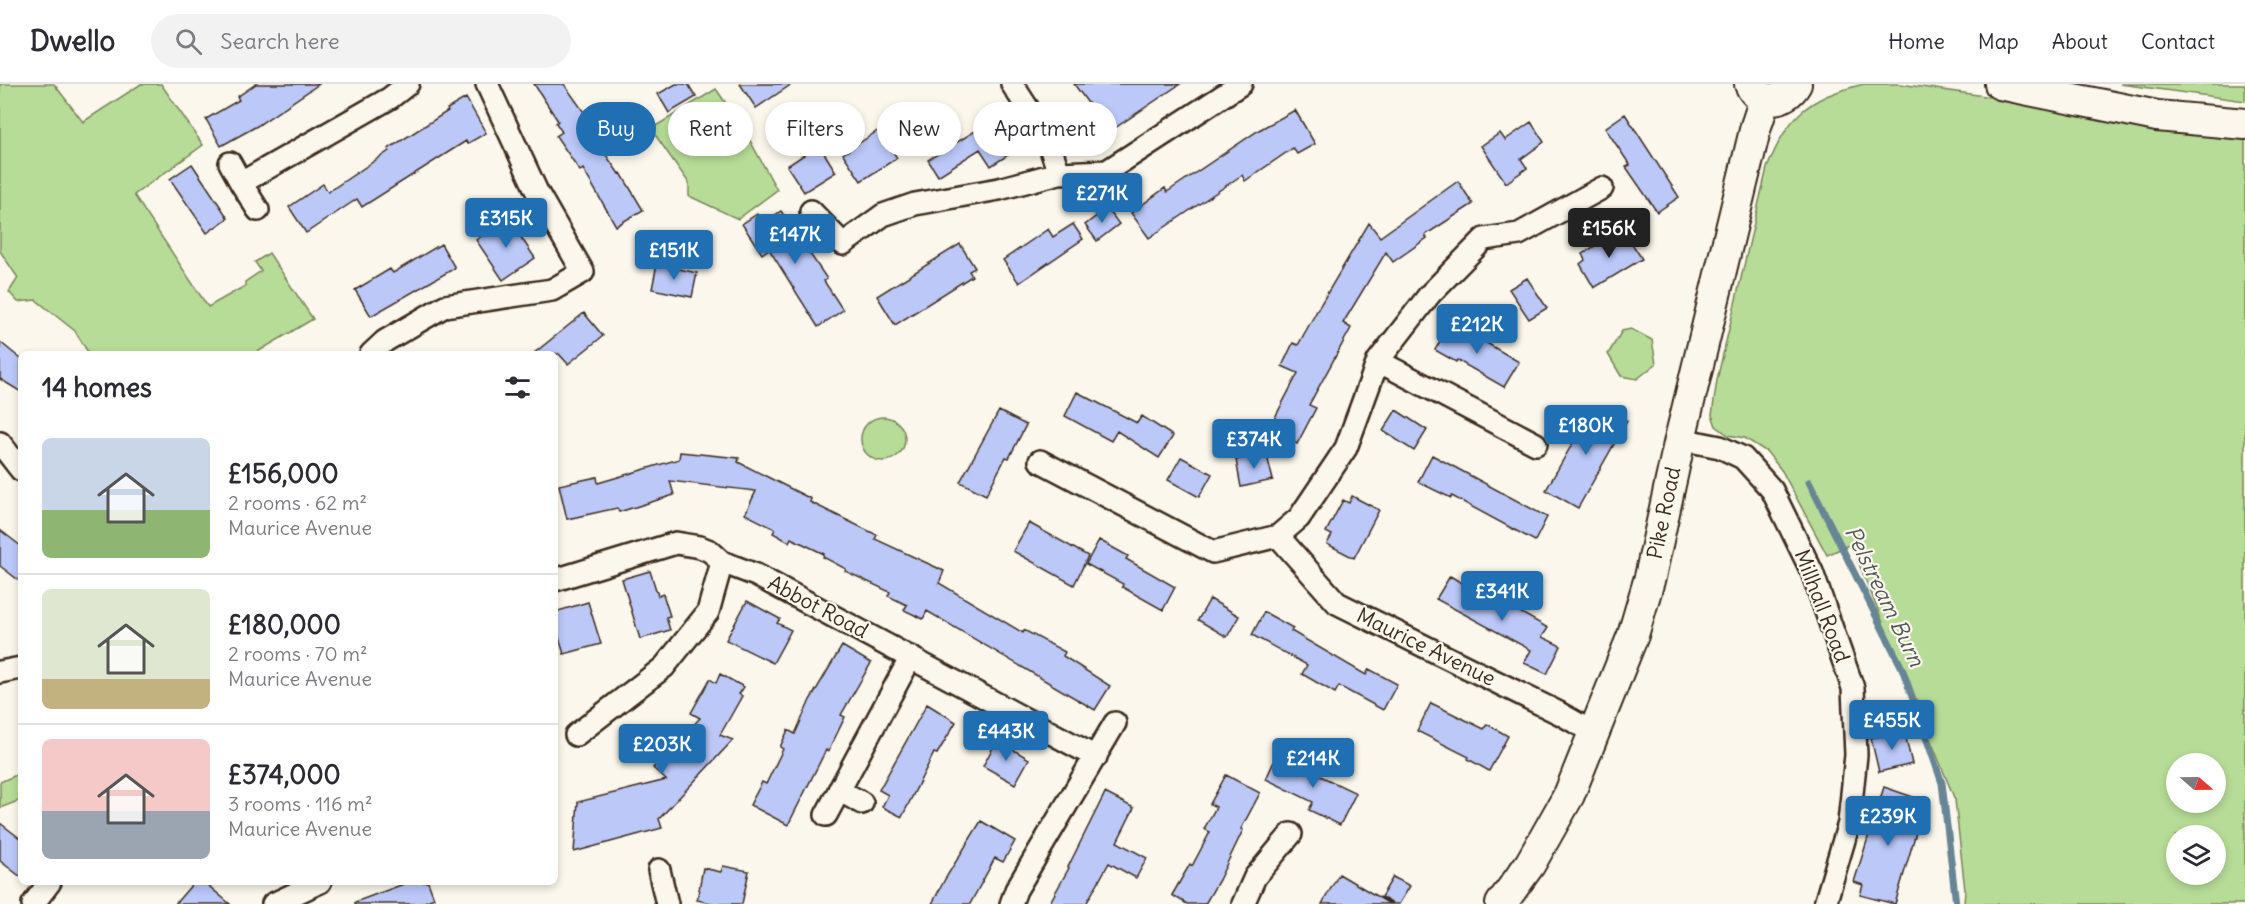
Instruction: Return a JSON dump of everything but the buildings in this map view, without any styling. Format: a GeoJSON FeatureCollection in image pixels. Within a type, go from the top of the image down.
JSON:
{"type":"FeatureCollection","features":[{"type":"Feature","properties":{"kind":"street"},"geometry":{"type":"LineString","coordinates":[[241,183],[390,98],[408,84]]}},
{"type":"Feature","properties":{"kind":"street"},"geometry":{"type":"LineString","coordinates":[[374,351],[385,341],[445,306],[552,290],[583,272],[537,192],[487,84]]}},
{"type":"Feature","properties":{"kind":"street"},"geometry":{"type":"LineString","coordinates":[[1012,84],[1047,138],[1059,173]]}},
{"type":"Feature","properties":{"kind":"street"},"geometry":{"type":"LineString","coordinates":[[811,211],[843,244],[883,215],[915,204],[999,189],[1059,173],[1107,171],[1241,84]]}},
{"type":"Feature","properties":{"kind":"street"},"geometry":{"type":"LineString","coordinates":[[1758,91],[1780,99],[1796,84]]}},
{"type":"Feature","properties":{"kind":"street"},"geometry":{"type":"LineString","coordinates":[[2000,84],[2157,116],[2245,124]]}},
{"type":"Feature","properties":{"kind":"street","name":"Pike Road"},"geometry":{"type":"LineString","coordinates":[[1501,904],[1530,864],[1569,795],[1633,635],[1650,577],[1680,439],[1756,126],[1758,91]]}},
{"type":"Feature","properties":{"kind":"street"},"geometry":{"type":"LineString","coordinates":[[230,163],[258,210]]}},
{"type":"Feature","properties":{"kind":"street"},"geometry":{"type":"LineString","coordinates":[[1040,461],[1213,552],[1278,536],[1299,518],[1346,448],[1378,361],[1430,294],[1484,239],[1519,234],[1602,189]]}},
{"type":"Feature","properties":{"kind":"street"},"geometry":{"type":"LineString","coordinates":[[1378,361],[1536,444]]}},
{"type":"Feature","properties":{"kind":"street","name":"Millhall Road"},"geometry":{"type":"LineString","coordinates":[[1680,439],[1720,447],[1743,458],[1772,490],[1812,572],[1853,688],[1856,755],[1849,823],[1825,904]]}},
{"type":"Feature","properties":{"kind":"street"},"geometry":{"type":"LineString","coordinates":[[0,443],[18,466]]}},
{"type":"Feature","properties":{"kind":"street","name":"Maurice Avenue"},"geometry":{"type":"LineString","coordinates":[[1278,536],[1337,603],[1549,708],[1594,733]]}},
{"type":"Feature","properties":{"kind":"street","name":"Abbot Road"},"geometry":{"type":"LineString","coordinates":[[558,579],[676,543],[700,547],[710,551],[722,562],[756,574],[1096,757]]}},
{"type":"Feature","properties":{"kind":"street"},"geometry":{"type":"LineString","coordinates":[[576,735],[664,667],[708,612],[722,562]]}},
{"type":"Feature","properties":{"kind":"street"},"geometry":{"type":"LineString","coordinates":[[826,815],[911,657]]}},
{"type":"Feature","properties":{"kind":"street"},"geometry":{"type":"LineString","coordinates":[[0,672],[18,669]]}},
{"type":"Feature","properties":{"kind":"street"},"geometry":{"type":"LineString","coordinates":[[1011,904],[1016,890],[1115,723]]}},
{"type":"Feature","properties":{"kind":"street"},"geometry":{"type":"LineString","coordinates":[[839,790],[862,802]]}},
{"type":"Feature","properties":{"kind":"street"},"geometry":{"type":"LineString","coordinates":[[1243,904],[1255,877],[1291,834]]}},
{"type":"Feature","properties":{"kind":"street"},"geometry":{"type":"LineString","coordinates":[[659,870],[667,904]]}},
{"type":"Feature","properties":{"kind":"street"},"geometry":{"type":"LineString","coordinates":[[33,904],[48,885]]}},
{"type":"Feature","properties":{"kind":"street"},"geometry":{"type":"LineString","coordinates":[[273,904],[314,885]]}},
{"type":"Feature","properties":{"kind":"green space"},"geometry":{"type":"Polygon","coordinates":[[[0,84],[54,84],[83,122],[141,84],[161,84],[203,145],[134,195],[208,307],[245,286],[245,282],[261,271],[255,262],[269,253],[313,319],[259,351],[87,351],[75,331],[36,300],[18,302],[9,292],[18,278],[0,251],[0,84]]]}},
{"type":"Feature","properties":{"kind":"green space"},"geometry":{"type":"Polygon","coordinates":[[[1864,84],[1900,84],[2245,139],[2245,904],[1964,904],[1965,890],[1955,800],[1851,544],[1827,555],[1782,471],[1767,452],[1745,438],[1728,435],[1716,426],[1712,415],[1717,380],[1767,168],[1775,149],[1792,121],[1814,102],[1828,95],[1864,84]]]}},
{"type":"Feature","properties":{"kind":"green space"},"geometry":{"type":"Polygon","coordinates":[[[2120,84],[2245,84],[2245,101],[2120,84]]]}},
{"type":"Feature","properties":{"kind":"green space"},"geometry":{"type":"Polygon","coordinates":[[[716,89],[725,102],[695,102],[716,89]]]}},
{"type":"Feature","properties":{"kind":"green space"},"geometry":{"type":"Polygon","coordinates":[[[668,119],[668,153],[656,136],[656,126],[668,119]]]}},
{"type":"Feature","properties":{"kind":"green space"},"geometry":{"type":"Polygon","coordinates":[[[753,146],[777,190],[738,219],[689,196],[689,183],[670,156],[753,156],[753,146]]]}},
{"type":"Feature","properties":{"kind":"green space"},"geometry":{"type":"Polygon","coordinates":[[[1631,329],[1652,340],[1656,364],[1637,379],[1621,376],[1608,354],[1622,331],[1631,329]]]}},
{"type":"Feature","properties":{"kind":"green space"},"geometry":{"type":"Polygon","coordinates":[[[883,417],[898,424],[905,439],[898,454],[883,461],[868,454],[861,439],[868,424],[883,417]]]}},
{"type":"Feature","properties":{"kind":"green space"},"geometry":{"type":"Polygon","coordinates":[[[18,774],[18,801],[0,808],[0,782],[18,774]]]}},
{"type":"Feature","properties":{"kind":"waterway","name":"Pelstream Burn"},"geometry":{"type":"LineString","coordinates":[[1809,482],[1902,668],[1942,783],[1956,904]]}}]}
